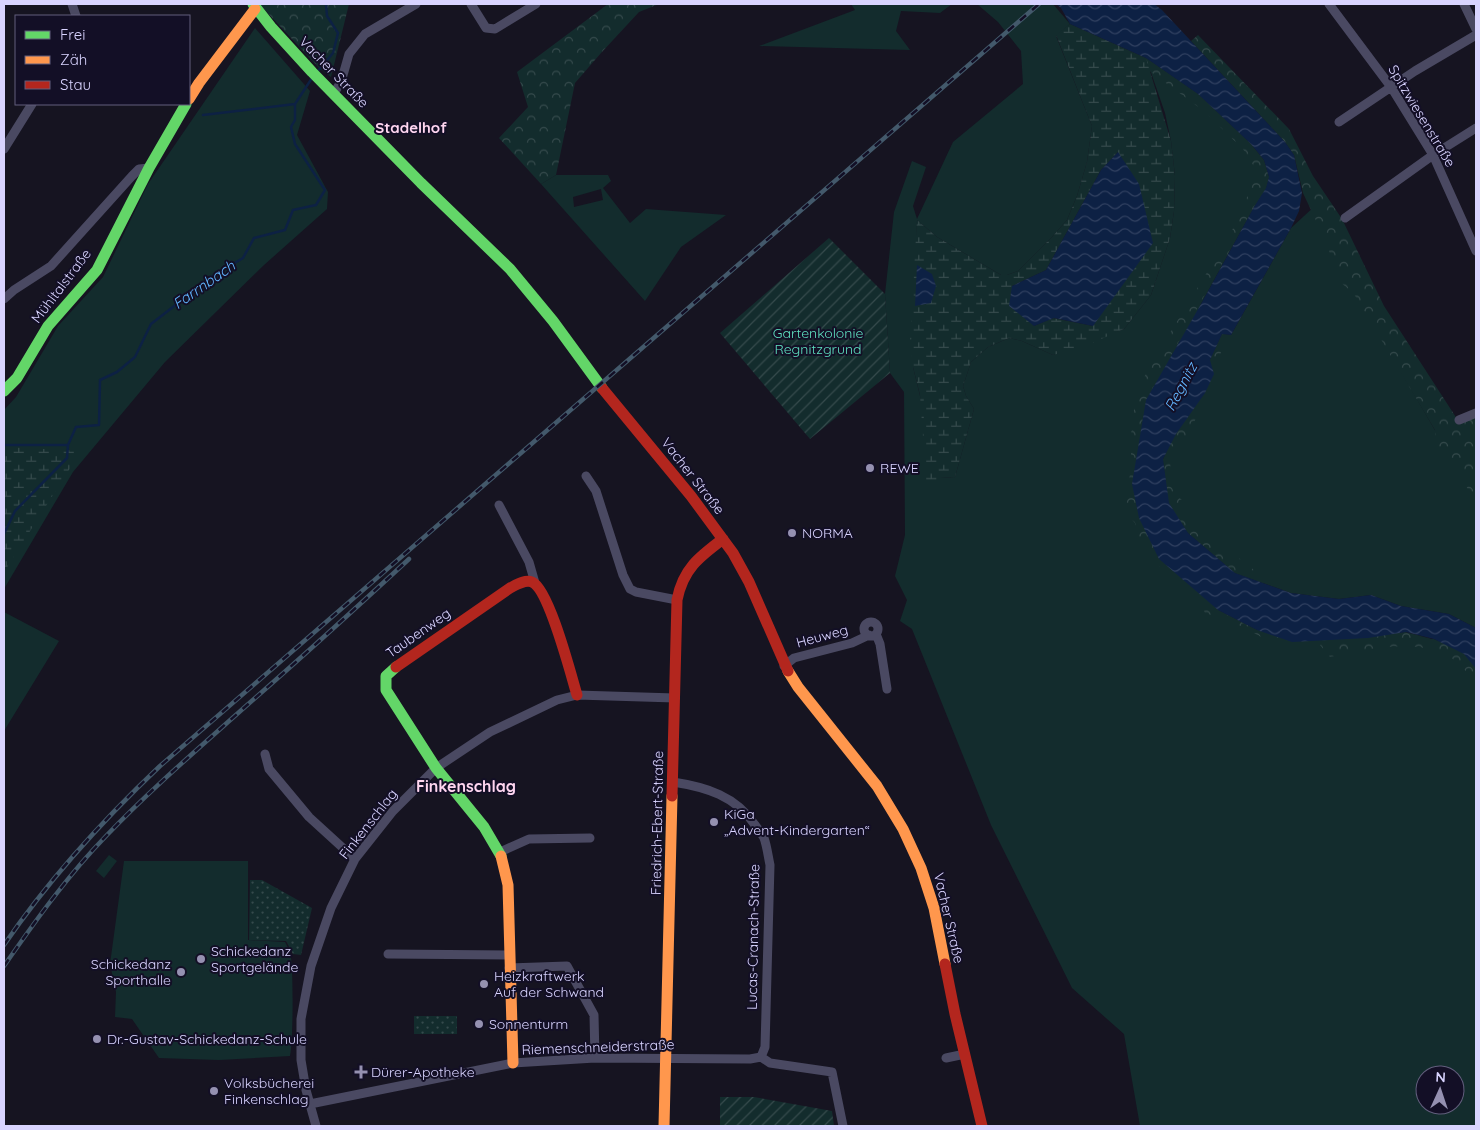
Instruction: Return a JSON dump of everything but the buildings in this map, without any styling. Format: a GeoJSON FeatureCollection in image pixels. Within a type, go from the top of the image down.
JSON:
{"type":"FeatureCollection","features":[{"type":"Feature","properties":{"kind":"street"},"geometry":{"type":"LineString","coordinates":[[334,93],[341,82],[349,54],[365,34],[416,4]]}},
{"type":"Feature","properties":{"kind":"street"},"geometry":{"type":"LineString","coordinates":[[471,4],[486,28],[495,29],[536,4]]}},
{"type":"Feature","properties":{"kind":"street","name":"Spitzwiesenstraße"},"geometry":{"type":"LineString","coordinates":[[1329,4],[1391,87],[1433,155],[1476,251]]}},
{"type":"Feature","properties":{"kind":"street"},"geometry":{"type":"LineString","coordinates":[[1464,4],[1476,30]]}},
{"type":"Feature","properties":{"kind":"street"},"geometry":{"type":"LineString","coordinates":[[190,97],[254,6]]}},
{"type":"Feature","properties":{"kind":"street","name":"Vacher Straße"},"geometry":{"type":"LineString","coordinates":[[254,6],[316,75],[421,183],[510,268],[553,321],[588,371],[680,483],[733,552],[749,582],[784,666],[798,687],[877,786],[892,808],[921,868],[934,908],[951,998],[982,1126]]}},
{"type":"Feature","properties":{"kind":"street"},"geometry":{"type":"LineString","coordinates":[[1339,122],[1415,71],[1476,35]]}},
{"type":"Feature","properties":{"kind":"street"},"geometry":{"type":"LineString","coordinates":[[4,149],[31,105]]}},
{"type":"Feature","properties":{"kind":"street","name":"Mühltalstraße"},"geometry":{"type":"LineString","coordinates":[[4,391],[16,378],[48,326],[96,270],[149,168],[185,105]]}},
{"type":"Feature","properties":{"kind":"street"},"geometry":{"type":"LineString","coordinates":[[1345,218],[1433,155],[1476,128]]}},
{"type":"Feature","properties":{"kind":"street","name":"Mühltalstraße"},"geometry":{"type":"LineString","coordinates":[[4,299],[14,290],[51,266],[132,176],[140,169],[149,168]]}},
{"type":"Feature","properties":{"kind":"street"},"geometry":{"type":"LineString","coordinates":[[1459,420],[1476,413]]}},
{"type":"Feature","properties":{"kind":"street"},"geometry":{"type":"LineString","coordinates":[[586,476],[596,491],[623,575],[630,589],[636,592],[677,600]]}},
{"type":"Feature","properties":{"kind":"street"},"geometry":{"type":"LineString","coordinates":[[500,504],[529,562],[535,584],[542,593],[557,629],[577,696]]}},
{"type":"Feature","properties":{"kind":"street","name":"Friedrich-Ebert-Straße"},"geometry":{"type":"LineString","coordinates":[[664,1126],[677,600],[681,582],[689,567],[723,539]]}},
{"type":"Feature","properties":{"kind":"street","name":"Taubenweg"},"geometry":{"type":"LineString","coordinates":[[436,768],[386,690],[386,676],[391,670],[510,588],[530,581],[535,584]]}},
{"type":"Feature","properties":{"kind":"street","name":"Heuweg"},"geometry":{"type":"LineString","coordinates":[[784,666],[794,658],[852,644],[872,635],[880,644],[887,689]]}},
{"type":"Feature","properties":{"kind":"street","name":"Finkenschlag"},"geometry":{"type":"LineString","coordinates":[[316,1126],[301,1060],[301,1019],[310,966],[331,908],[355,859],[393,811],[436,768],[490,732],[557,700],[577,696],[675,698]]}},
{"type":"Feature","properties":{"kind":"street"},"geometry":{"type":"LineString","coordinates":[[265,754],[269,769],[309,817],[355,859]]}},
{"type":"Feature","properties":{"kind":"street"},"geometry":{"type":"LineString","coordinates":[[436,768],[484,827],[500,852],[508,885],[513,1063]]}},
{"type":"Feature","properties":{"kind":"street","name":"Lucas-Cranach-Straße"},"geometry":{"type":"LineString","coordinates":[[673,782],[696,786],[727,798],[741,808],[764,838],[770,865],[765,1046],[761,1057]]}},
{"type":"Feature","properties":{"kind":"street"},"geometry":{"type":"LineString","coordinates":[[500,852],[529,839],[590,838]]}},
{"type":"Feature","properties":{"kind":"street"},"geometry":{"type":"LineString","coordinates":[[388,954],[509,955]]}},
{"type":"Feature","properties":{"kind":"street"},"geometry":{"type":"LineString","coordinates":[[509,968],[567,966],[594,1015],[595,1058]]}},
{"type":"Feature","properties":{"kind":"street"},"geometry":{"type":"LineString","coordinates":[[946,1058],[965,1054]]}},
{"type":"Feature","properties":{"kind":"street","name":"Riemenschneiderstraße"},"geometry":{"type":"LineString","coordinates":[[310,1104],[513,1063],[595,1058],[750,1059],[761,1057],[770,1063],[832,1072],[843,1126]]}},
{"type":"Feature","properties":{"kind":"green space"},"geometry":{"type":"Polygon","coordinates":[[[260,4],[349,4],[331,77],[319,68],[260,4]]]}},
{"type":"Feature","properties":{"kind":"green space"},"geometry":{"type":"Polygon","coordinates":[[[608,4],[659,4],[639,12],[575,83],[556,175],[541,184],[499,138],[528,107],[517,72],[608,4]]]}},
{"type":"Feature","properties":{"kind":"green space"},"geometry":{"type":"Polygon","coordinates":[[[851,4],[952,4],[940,13],[901,11],[896,31],[910,50],[759,46],[855,10],[851,4]]]}},
{"type":"Feature","properties":{"kind":"green space"},"geometry":{"type":"Polygon","coordinates":[[[977,4],[1053,4],[1070,24],[1056,36],[1092,126],[1087,162],[1077,196],[1067,220],[1018,271],[1007,275],[1001,275],[937,237],[917,220],[913,367],[940,478],[955,477],[974,409],[966,396],[963,386],[971,362],[988,347],[1009,338],[1022,341],[1053,355],[1124,329],[1151,295],[1170,238],[1174,211],[1175,176],[1171,141],[1165,113],[1146,58],[1198,94],[1251,144],[1269,177],[1266,188],[1201,304],[1132,484],[1218,610],[1257,630],[1368,638],[1434,639],[1464,654],[1476,669],[1476,1126],[1140,1126],[1124,1034],[1072,988],[991,825],[912,629],[900,621],[907,600],[895,576],[905,535],[904,392],[890,373],[885,294],[894,212],[912,161],[926,167],[913,206],[917,219],[953,142],[1023,84],[1021,51],[998,22],[977,4]]]}},
{"type":"Feature","properties":{"kind":"green space"},"geometry":{"type":"Polygon","coordinates":[[[1070,24],[1146,58],[1171,141],[1175,176],[1174,211],[1170,238],[1151,295],[1124,329],[1083,347],[1053,355],[1022,341],[1009,338],[988,347],[971,362],[963,386],[966,396],[974,409],[955,477],[940,478],[927,493],[920,395],[913,367],[910,340],[917,220],[937,237],[1001,275],[1007,275],[1018,271],[1067,220],[1077,196],[1087,162],[1092,126],[1056,35],[1070,24]],[[1118,152],[1101,170],[1046,270],[1012,286],[1034,326],[1053,318],[1093,326],[1118,152]]]}},
{"type":"Feature","properties":{"kind":"green space"},"geometry":{"type":"Polygon","coordinates":[[[255,28],[310,91],[297,135],[328,192],[327,209],[264,265],[165,362],[73,472],[4,589],[4,410],[16,397],[58,326],[103,277],[148,184],[255,28]]]}},
{"type":"Feature","properties":{"kind":"green space"},"geometry":{"type":"Polygon","coordinates":[[[1198,35],[1289,129],[1313,176],[1342,219],[1384,306],[1459,422],[1476,415],[1476,503],[1451,460],[1436,443],[1435,430],[1354,294],[1338,280],[1334,263],[1303,193],[1294,155],[1285,142],[1191,41],[1198,35]]]}},
{"type":"Feature","properties":{"kind":"green space"},"geometry":{"type":"Polygon","coordinates":[[[1128,55],[1146,58],[1198,94],[1251,144],[1264,160],[1269,177],[1266,189],[1254,207],[1146,400],[1132,484],[1218,610],[1257,630],[1283,639],[1284,643],[1263,638],[1235,623],[1205,613],[1198,596],[1172,572],[1160,567],[1140,542],[1135,523],[1127,514],[1126,493],[1131,470],[1131,432],[1136,423],[1133,416],[1137,391],[1152,362],[1230,235],[1248,195],[1255,168],[1243,149],[1205,112],[1128,55]]]}},
{"type":"Feature","properties":{"kind":"green space"},"geometry":{"type":"Polygon","coordinates":[[[556,175],[608,175],[611,181],[603,188],[630,223],[646,209],[726,215],[681,247],[645,301],[541,184],[556,175]],[[601,189],[573,197],[574,207],[603,200],[601,189]]]}},
{"type":"Feature","properties":{"kind":"green space"},"geometry":{"type":"Polygon","coordinates":[[[1316,205],[1385,344],[1476,501],[1476,628],[1449,614],[1401,606],[1371,595],[1339,599],[1291,593],[1235,573],[1188,533],[1169,503],[1163,459],[1222,334],[1231,335],[1291,228],[1316,205]]]}},
{"type":"Feature","properties":{"kind":"green space","name":"Gartenkolonie Regnitzgrund"},"geometry":{"type":"Polygon","coordinates":[[[829,238],[885,294],[890,373],[810,439],[720,333],[829,238]]]}},
{"type":"Feature","properties":{"kind":"green space"},"geometry":{"type":"Polygon","coordinates":[[[1222,334],[1230,335],[1213,368],[1210,360],[1222,334]]]}},
{"type":"Feature","properties":{"kind":"green space"},"geometry":{"type":"Polygon","coordinates":[[[1198,403],[1201,407],[1191,429],[1187,446],[1175,452],[1170,462],[1173,492],[1183,501],[1185,512],[1210,535],[1264,578],[1263,583],[1235,573],[1188,533],[1168,504],[1163,460],[1176,434],[1198,403]]]}},
{"type":"Feature","properties":{"kind":"green space"},"geometry":{"type":"Polygon","coordinates":[[[4,447],[81,451],[4,572],[4,447]]]}},
{"type":"Feature","properties":{"kind":"green space"},"geometry":{"type":"Polygon","coordinates":[[[4,612],[59,641],[4,731],[4,612]]]}},
{"type":"Feature","properties":{"kind":"green space"},"geometry":{"type":"Polygon","coordinates":[[[1405,632],[1445,644],[1463,653],[1475,667],[1476,683],[1458,663],[1445,654],[1430,649],[1396,646],[1330,657],[1320,645],[1325,640],[1405,632]]]}},
{"type":"Feature","properties":{"kind":"green space"},"geometry":{"type":"Polygon","coordinates":[[[109,855],[117,861],[104,878],[96,871],[109,855]]]}},
{"type":"Feature","properties":{"kind":"green space","name":"Schickedanz Sportgelände"},"geometry":{"type":"Polygon","coordinates":[[[124,861],[248,861],[248,940],[285,942],[290,953],[293,1004],[290,1056],[219,1060],[159,1058],[132,1019],[115,1017],[116,992],[110,964],[124,861]]]}},
{"type":"Feature","properties":{"kind":"green space"},"geometry":{"type":"Polygon","coordinates":[[[250,880],[262,880],[312,908],[301,955],[293,954],[286,941],[249,940],[250,880]]]}},
{"type":"Feature","properties":{"kind":"green space"},"geometry":{"type":"Polygon","coordinates":[[[414,1016],[457,1016],[457,1034],[414,1034],[414,1016]]]}},
{"type":"Feature","properties":{"kind":"green space"},"geometry":{"type":"Polygon","coordinates":[[[720,1097],[754,1097],[832,1111],[834,1126],[720,1126],[720,1097]]]}},
{"type":"Feature","properties":{"kind":"water","name":"Regnitz"},"geometry":{"type":"Polygon","coordinates":[[[1056,4],[1154,4],[1162,10],[1285,142],[1294,155],[1302,193],[1299,211],[1231,335],[1222,334],[1210,360],[1214,374],[1205,393],[1176,434],[1163,459],[1169,503],[1188,533],[1235,573],[1291,593],[1339,599],[1371,595],[1401,606],[1449,614],[1476,628],[1476,669],[1464,654],[1434,639],[1406,632],[1368,638],[1292,642],[1257,630],[1218,610],[1159,559],[1139,518],[1132,484],[1146,400],[1266,188],[1269,177],[1264,160],[1251,144],[1198,94],[1146,58],[1070,24],[1061,8],[1056,4]]]}},
{"type":"Feature","properties":{"kind":"water"},"geometry":{"type":"Polygon","coordinates":[[[1118,152],[1139,184],[1153,243],[1093,326],[1054,318],[1034,326],[1009,306],[1012,286],[1046,270],[1101,170],[1118,152]]]}},
{"type":"Feature","properties":{"kind":"water"},"geometry":{"type":"Polygon","coordinates":[[[917,265],[932,274],[936,286],[931,303],[915,306],[917,265]]]}},
{"type":"Feature","properties":{"kind":"waterway","name":"Farrnbach"},"geometry":{"type":"LineString","coordinates":[[317,72],[333,53],[338,33],[327,16],[326,4]]}},
{"type":"Feature","properties":{"kind":"waterway","name":"Farrnbach"},"geometry":{"type":"LineString","coordinates":[[4,534],[15,511],[67,458],[68,445],[76,427],[99,425],[100,380],[117,372],[135,357],[151,324],[213,276],[243,258],[254,238],[285,230],[293,210],[316,205],[325,190],[295,144],[291,127],[295,120],[295,104],[312,78]]}},
{"type":"Feature","properties":{"kind":"waterway"},"geometry":{"type":"LineString","coordinates":[[203,115],[295,104]]}},
{"type":"Feature","properties":{"kind":"waterway"},"geometry":{"type":"LineString","coordinates":[[4,445],[67,445]]}},
{"type":"Feature","properties":{"kind":"railway"},"geometry":{"type":"LineString","coordinates":[[4,945],[39,897],[77,851],[160,766],[1039,4]]}},
{"type":"Feature","properties":{"kind":"railway"},"geometry":{"type":"LineString","coordinates":[[4,966],[66,882],[124,818],[175,769],[308,652],[409,559]]}},
{"type":"Feature","properties":{"kind":"traffic: fast"},"geometry":{"type":"LineString","coordinates":[[253,4],[312,72],[421,183],[510,269],[553,321],[602,388]]}},
{"type":"Feature","properties":{"kind":"traffic: fast"},"geometry":{"type":"LineString","coordinates":[[4,391],[17,378],[48,326],[97,270],[149,168],[185,105]]}},
{"type":"Feature","properties":{"kind":"traffic: fast"},"geometry":{"type":"LineString","coordinates":[[396,667],[386,676],[386,690],[436,768],[484,827],[501,856]]}},
{"type":"Feature","properties":{"kind":"traffic: slow"},"geometry":{"type":"LineString","coordinates":[[190,97],[255,9]]}},
{"type":"Feature","properties":{"kind":"traffic: slow"},"geometry":{"type":"LineString","coordinates":[[788,671],[798,687],[877,786],[903,829],[921,868],[934,908],[945,964]]}},
{"type":"Feature","properties":{"kind":"traffic: slow"},"geometry":{"type":"LineString","coordinates":[[664,1126],[672,796]]}},
{"type":"Feature","properties":{"kind":"traffic: slow"},"geometry":{"type":"LineString","coordinates":[[501,856],[508,885],[513,1063]]}},
{"type":"Feature","properties":{"kind":"traffic: jam"},"geometry":{"type":"LineString","coordinates":[[602,388],[691,496],[733,553],[749,582],[788,671]]}},
{"type":"Feature","properties":{"kind":"traffic: jam"},"geometry":{"type":"LineString","coordinates":[[672,796],[677,600],[683,580],[693,565],[723,539]]}},
{"type":"Feature","properties":{"kind":"traffic: jam"},"geometry":{"type":"LineString","coordinates":[[396,667],[510,588],[529,581],[539,588],[552,616],[565,652],[577,695]]}},
{"type":"Feature","properties":{"kind":"traffic: jam"},"geometry":{"type":"LineString","coordinates":[[945,964],[982,1126]]}},
{"type":"Feature","properties":{"kind":"place","name":"REWE"},"geometry":{"type":"Point","coordinates":[870,468]}},
{"type":"Feature","properties":{"kind":"place","name":"NORMA"},"geometry":{"type":"Point","coordinates":[792,533]}},
{"type":"Feature","properties":{"kind":"place","name":"KiGa „Advent-Kindergarten“"},"geometry":{"type":"Point","coordinates":[714,822]}},
{"type":"Feature","properties":{"kind":"place","name":"Schickedanz Sportgelände"},"geometry":{"type":"Point","coordinates":[201,959]}},
{"type":"Feature","properties":{"kind":"place","name":"Schickedanz Sporthalle"},"geometry":{"type":"Point","coordinates":[181,972]}},
{"type":"Feature","properties":{"kind":"place","name":"Heizkraftwerk Auf der Schwand"},"geometry":{"type":"Point","coordinates":[484,984]}},
{"type":"Feature","properties":{"kind":"place","name":"Sonnenturm"},"geometry":{"type":"Point","coordinates":[479,1024]}},
{"type":"Feature","properties":{"kind":"place","name":"Dr.-Gustav-Schickedanz-Schule"},"geometry":{"type":"Point","coordinates":[97,1039]}},
{"type":"Feature","properties":{"kind":"place","name":"Dürer-Apotheke"},"geometry":{"type":"Point","coordinates":[361,1072]}},
{"type":"Feature","properties":{"kind":"place","name":"Volksbücherei Finkenschlag"},"geometry":{"type":"Point","coordinates":[214,1091]}},
{"type":"Feature","properties":{"kind":"district","name":"Stadelhof"},"geometry":{"type":"Point","coordinates":[411,128]}},
{"type":"Feature","properties":{"kind":"district","name":"Finkenschlag"},"geometry":{"type":"Point","coordinates":[466,786]}}]}
